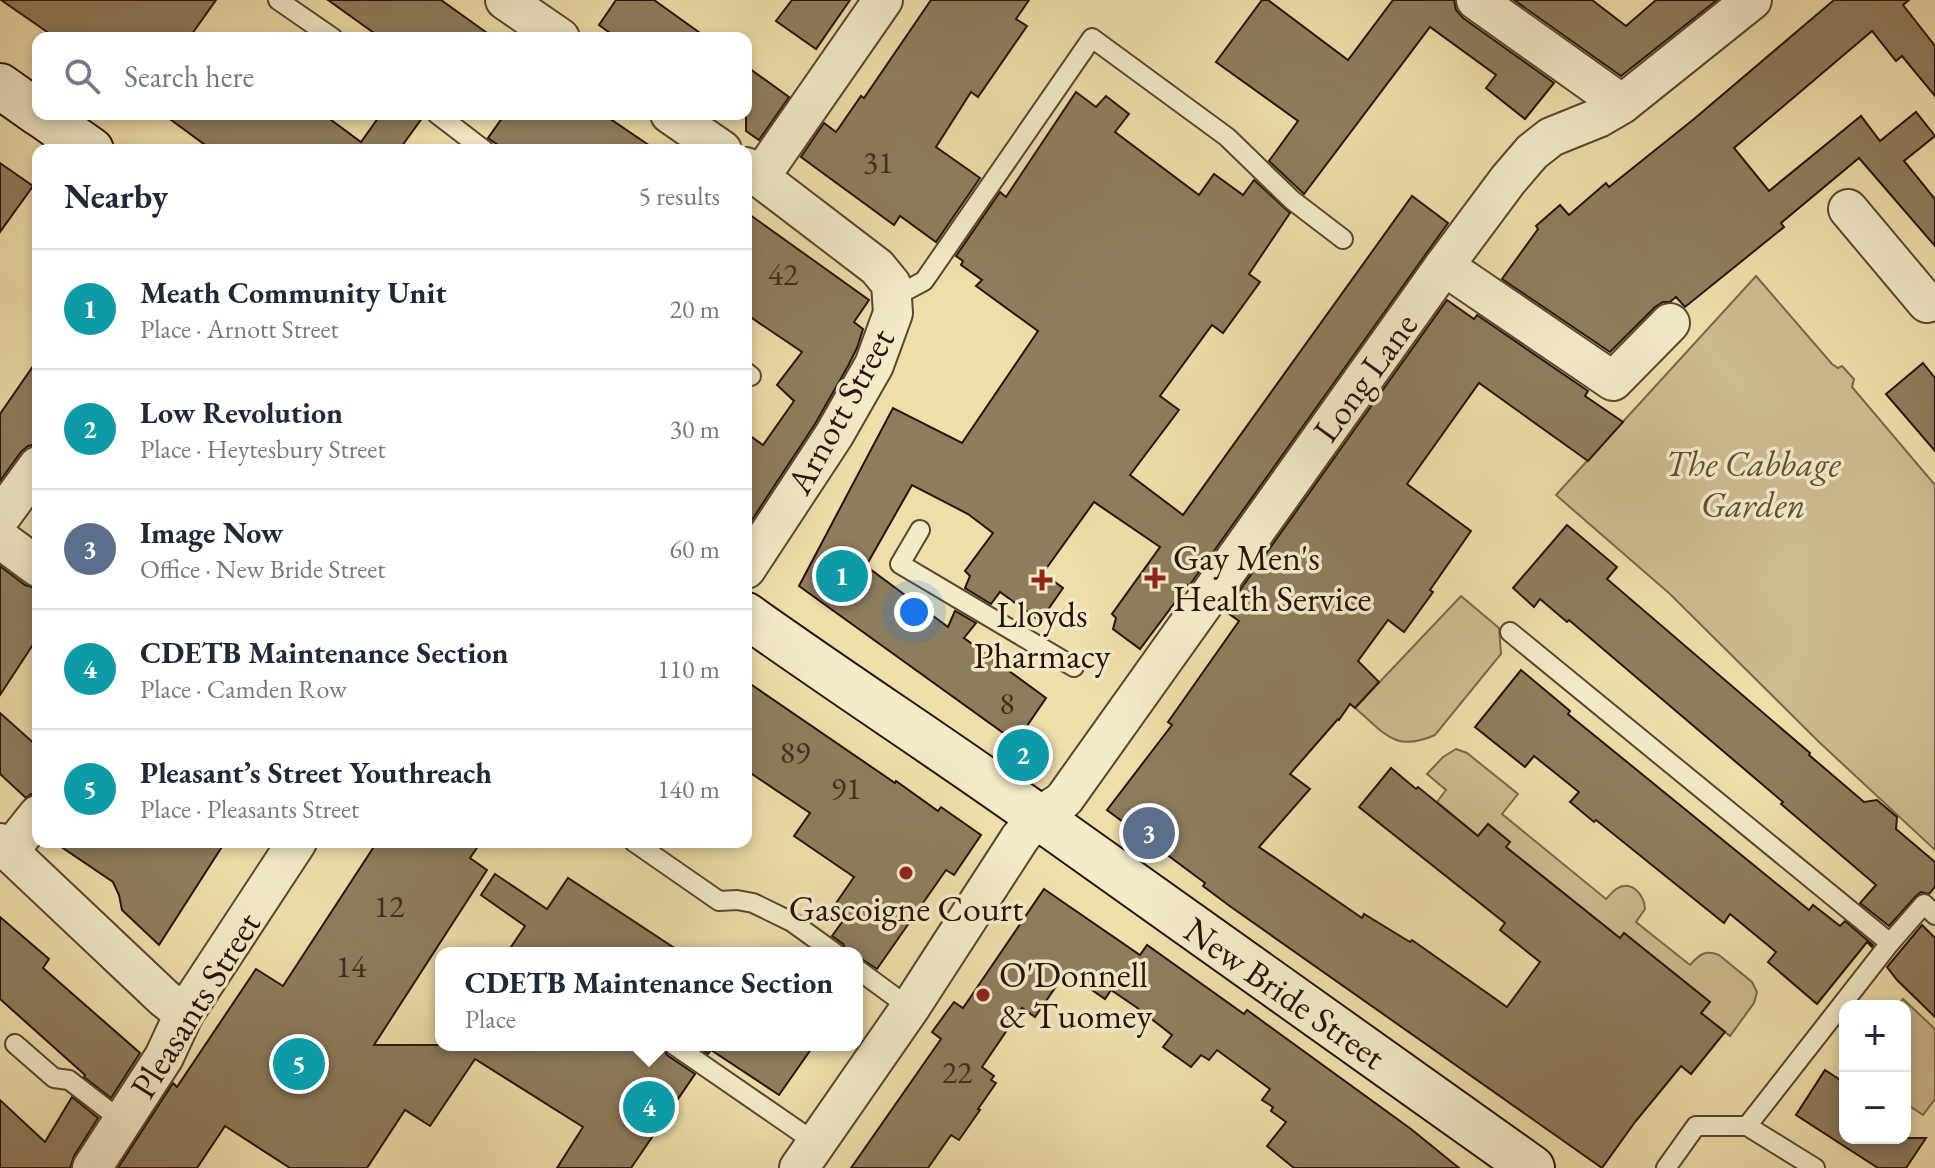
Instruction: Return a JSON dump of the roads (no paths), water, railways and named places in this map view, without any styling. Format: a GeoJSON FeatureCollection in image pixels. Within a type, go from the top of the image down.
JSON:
{"type":"FeatureCollection","features":[{"type":"Feature","properties":{"kind":"street"},"geometry":{"type":"LineString","coordinates":[[505,0],[555,21]]}},
{"type":"Feature","properties":{"kind":"street"},"geometry":{"type":"LineString","coordinates":[[753,172],[883,0]]}},
{"type":"Feature","properties":{"kind":"street"},"geometry":{"type":"LineString","coordinates":[[1476,0],[1622,104]]}},
{"type":"Feature","properties":{"kind":"street","name":"Long Lane"},"geometry":{"type":"LineString","coordinates":[[808,1155],[910,1008],[1013,846],[1038,816],[1060,803],[1087,767],[1508,180],[1532,152],[1551,137],[1598,118],[1622,104],[1752,0]]}},
{"type":"Feature","properties":{"kind":"street"},"geometry":{"type":"LineString","coordinates":[[0,86],[32,108]]}},
{"type":"Feature","properties":{"kind":"street"},"geometry":{"type":"LineString","coordinates":[[49,120],[83,144]]}},
{"type":"Feature","properties":{"kind":"street"},"geometry":{"type":"LineString","coordinates":[[679,120],[713,144]]}},
{"type":"Feature","properties":{"kind":"street","name":"Arnott Street"},"geometry":{"type":"LineString","coordinates":[[752,560],[834,435],[874,365],[893,313],[891,284],[877,267],[753,172]]}},
{"type":"Feature","properties":{"kind":"street"},"geometry":{"type":"LineString","coordinates":[[1848,209],[1932,303]]}},
{"type":"Feature","properties":{"kind":"street"},"geometry":{"type":"LineString","coordinates":[[1444,266],[1613,381],[1670,323]]}},
{"type":"Feature","properties":{"kind":"street"},"geometry":{"type":"LineString","coordinates":[[0,518],[32,474]]}},
{"type":"Feature","properties":{"kind":"street"},"geometry":{"type":"LineString","coordinates":[[0,539],[32,563]]}},
{"type":"Feature","properties":{"kind":"street","name":"New Bride Street"},"geometry":{"type":"LineString","coordinates":[[752,619],[1038,816],[1532,1168]]}},
{"type":"Feature","properties":{"kind":"street"},"geometry":{"type":"LineString","coordinates":[[32,821],[4,847],[184,1014]]}},
{"type":"Feature","properties":{"kind":"street","name":"Pleasants Street"},"geometry":{"type":"LineString","coordinates":[[92,1168],[164,1057],[184,1014],[293,848]]}},
{"type":"Feature","properties":{"kind":"lane"},"geometry":{"type":"LineString","coordinates":[[278,0],[324,32]]}},
{"type":"Feature","properties":{"kind":"lane"},"geometry":{"type":"LineString","coordinates":[[892,298],[924,281],[941,259],[1092,38],[1227,137],[1292,200],[1343,239]]}},
{"type":"Feature","properties":{"kind":"lane"},"geometry":{"type":"LineString","coordinates":[[445,120],[476,144]]}},
{"type":"Feature","properties":{"kind":"lane"},"geometry":{"type":"LineString","coordinates":[[920,530],[900,564],[1074,667]]}},
{"type":"Feature","properties":{"kind":"lane"},"geometry":{"type":"LineString","coordinates":[[1510,632],[1890,943]]}},
{"type":"Feature","properties":{"kind":"lane"},"geometry":{"type":"LineString","coordinates":[[643,848],[719,901],[753,903],[792,922],[827,947]]}},
{"type":"Feature","properties":{"kind":"lane"},"geometry":{"type":"LineString","coordinates":[[1747,1126],[1924,904],[1935,915]]}},
{"type":"Feature","properties":{"kind":"lane"},"geometry":{"type":"LineString","coordinates":[[863,973],[910,1008]]}},
{"type":"Feature","properties":{"kind":"lane"},"geometry":{"type":"LineString","coordinates":[[15,1044],[54,1078],[69,1080],[122,1121]]}},
{"type":"Feature","properties":{"kind":"lane"},"geometry":{"type":"LineString","coordinates":[[681,1051],[808,1155]]}},
{"type":"Feature","properties":{"kind":"lane"},"geometry":{"type":"LineString","coordinates":[[1666,1168],[1696,1126],[1747,1126],[1815,1168]]}},
{"type":"Feature","properties":{"kind":"place","name":"Meath Community Unit"},"geometry":{"type":"Point","coordinates":[842,576]}},
{"type":"Feature","properties":{"kind":"place","name":"Gay Men's Health Service"},"geometry":{"type":"Point","coordinates":[1155,578]}},
{"type":"Feature","properties":{"kind":"place","name":"Lloyds Pharmacy"},"geometry":{"type":"Point","coordinates":[1042,580]}},
{"type":"Feature","properties":{"kind":"place","name":"Low Revolution"},"geometry":{"type":"Point","coordinates":[1023,755]}},
{"type":"Feature","properties":{"kind":"place","name":"Image Now"},"geometry":{"type":"Point","coordinates":[1149,833]}},
{"type":"Feature","properties":{"kind":"place","name":"Gascoigne Court"},"geometry":{"type":"Point","coordinates":[906,873]}},
{"type":"Feature","properties":{"kind":"place","name":"O'Donnell & Tuomey"},"geometry":{"type":"Point","coordinates":[983,995]}},
{"type":"Feature","properties":{"kind":"place","name":"Pleasant’s Street Youthreach"},"geometry":{"type":"Point","coordinates":[299,1064]}},
{"type":"Feature","properties":{"kind":"place","name":"CDETB Maintenance Section"},"geometry":{"type":"Point","coordinates":[649,1107]}},
{"type":"Feature","properties":{"kind":"park label","name":"The Cabbage Garden"},"geometry":{"type":"Point","coordinates":[1753,484]}}]}
